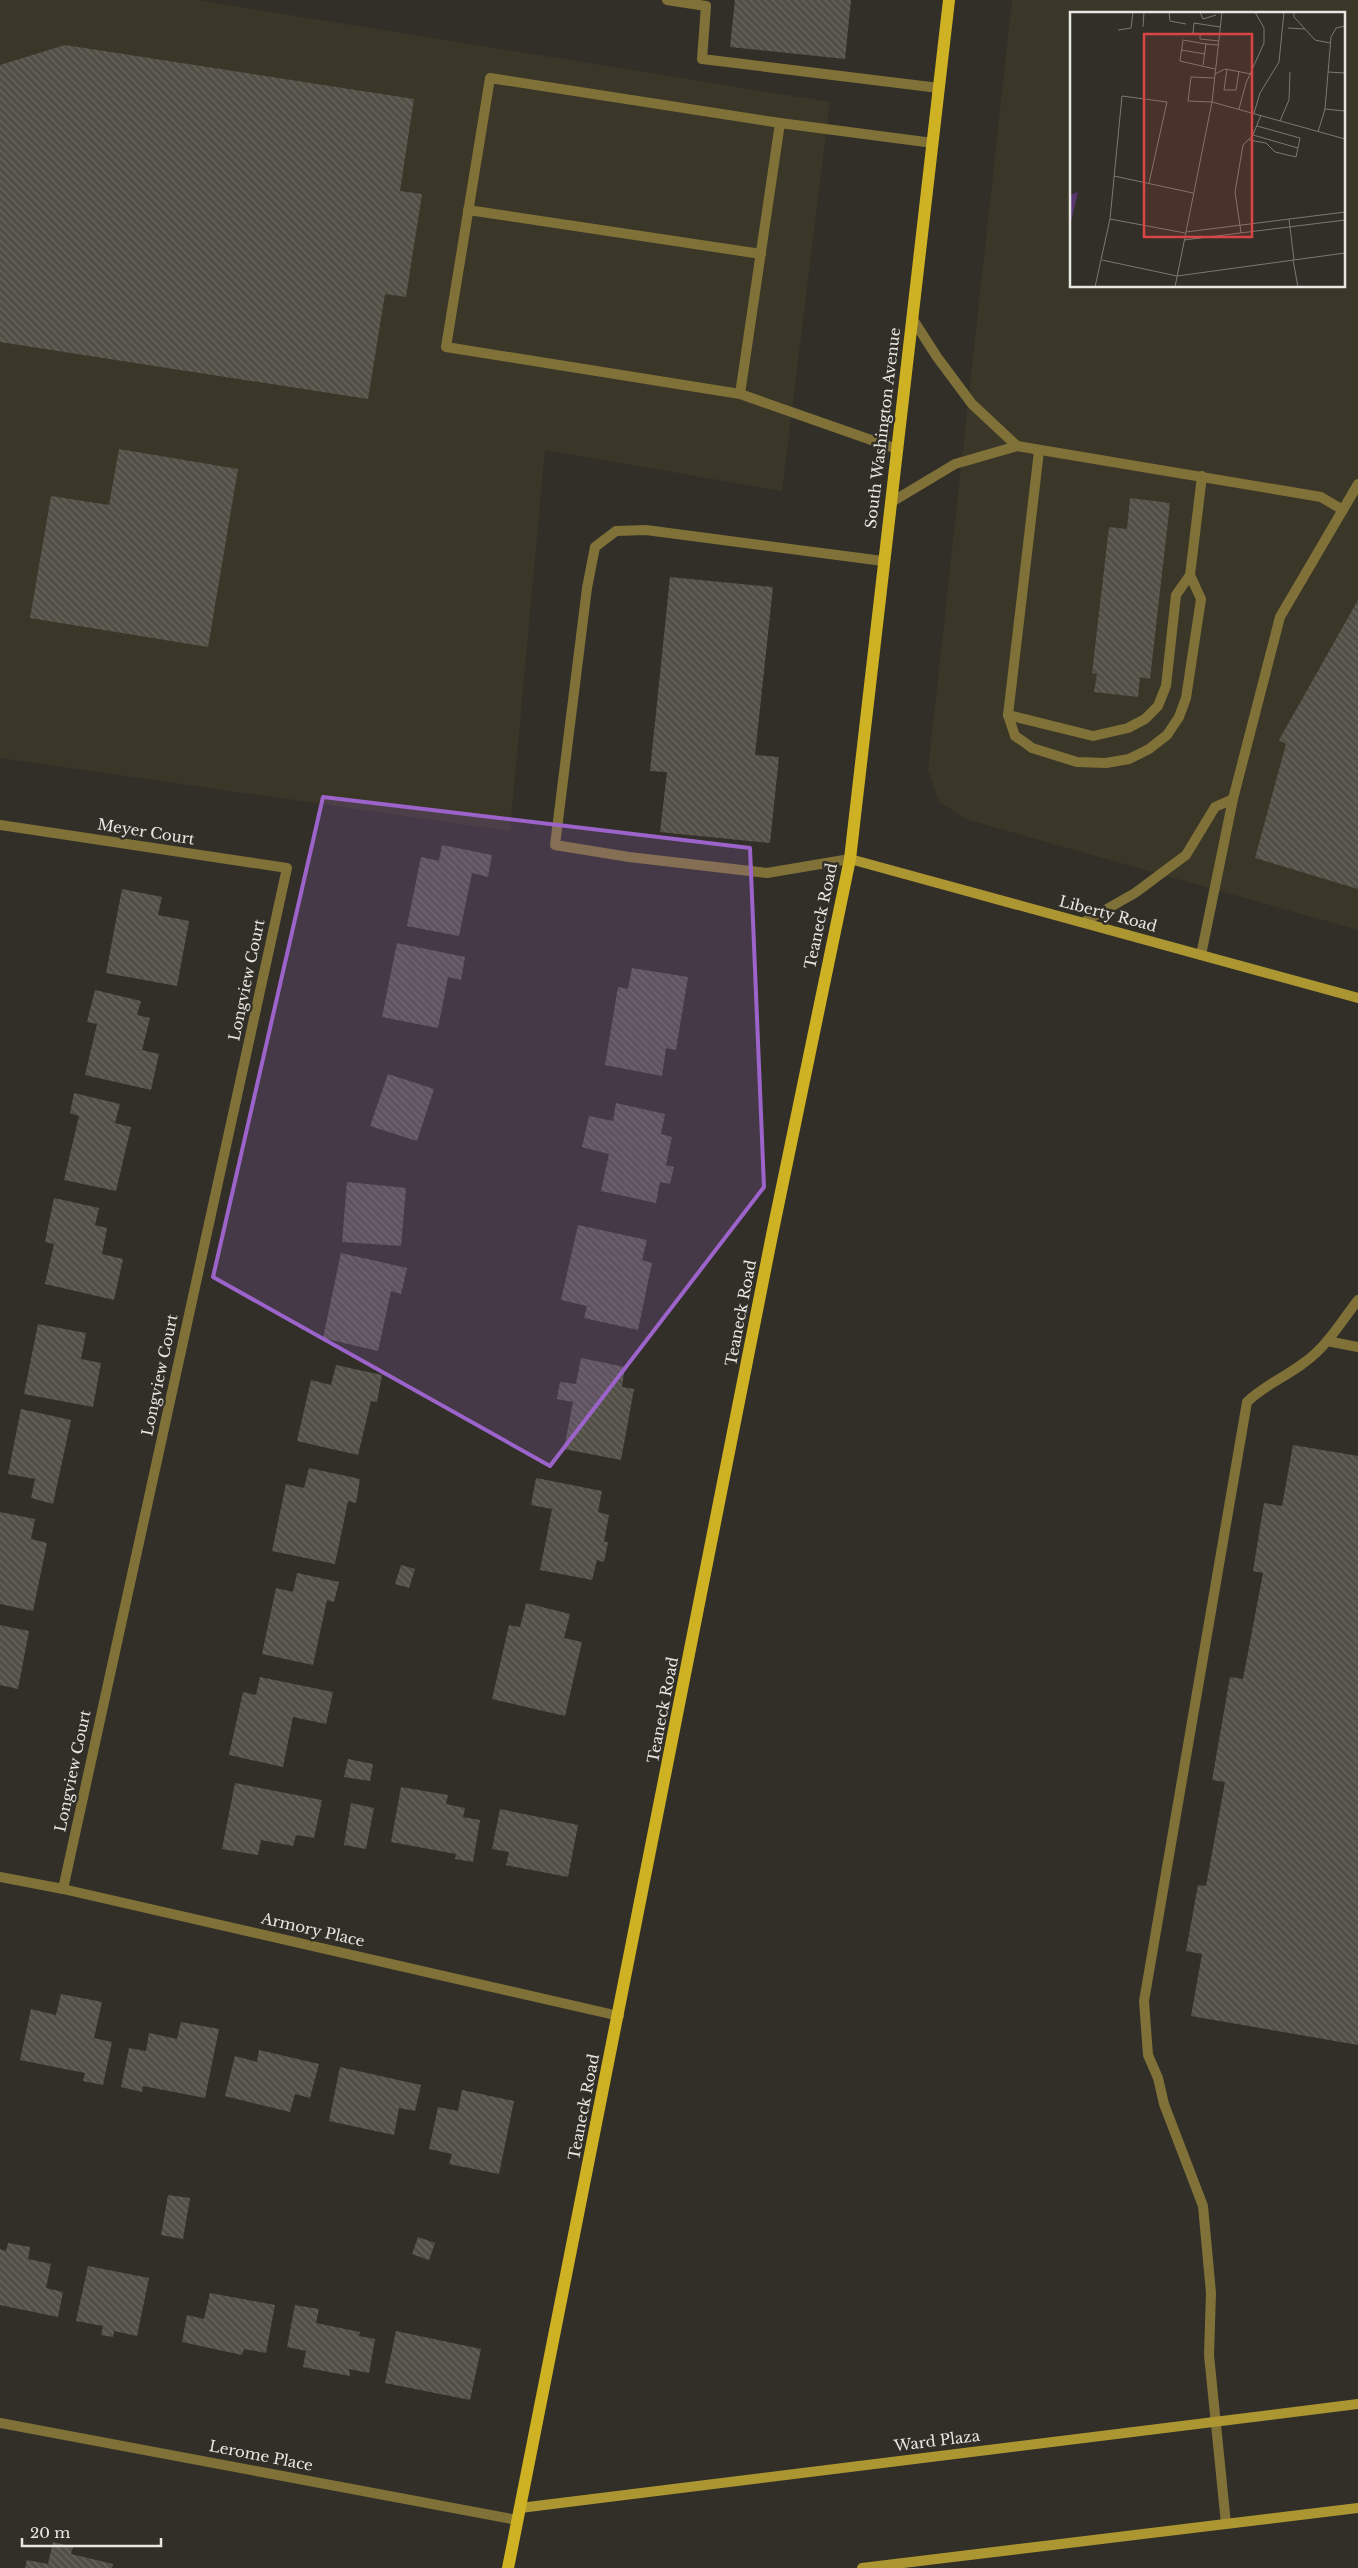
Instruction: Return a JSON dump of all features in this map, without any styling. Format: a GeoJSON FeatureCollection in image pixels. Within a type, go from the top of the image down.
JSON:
{"type":"FeatureCollection","features":[{"type":"Feature","properties":{"kind":"main road","name":"South Washington Avenue"},"geometry":{"type":"LineString","coordinates":[[850,859],[949,0]]}},
{"type":"Feature","properties":{"kind":"main road","name":"Teaneck Road"},"geometry":{"type":"LineString","coordinates":[[508,2568],[619,2016],[774,1225],[850,859]]}},
{"type":"Feature","properties":{"kind":"street"},"geometry":{"type":"LineString","coordinates":[[667,0],[706,6],[702,59],[939,88]]}},
{"type":"Feature","properties":{"kind":"street"},"geometry":{"type":"LineString","coordinates":[[897,449],[740,394],[446,346],[490,78],[780,123],[933,143]]}},
{"type":"Feature","properties":{"kind":"street"},"geometry":{"type":"LineString","coordinates":[[740,394],[780,123]]}},
{"type":"Feature","properties":{"kind":"street"},"geometry":{"type":"LineString","coordinates":[[468,210],[761,254]]}},
{"type":"Feature","properties":{"kind":"street"},"geometry":{"type":"LineString","coordinates":[[912,318],[937,357],[972,404],[1017,446]]}},
{"type":"Feature","properties":{"kind":"street"},"geometry":{"type":"LineString","coordinates":[[890,503],[955,464],[1017,446],[1321,497],[1343,510]]}},
{"type":"Feature","properties":{"kind":"street"},"geometry":{"type":"LineString","coordinates":[[1039,451],[1008,714],[1015,736],[1032,748],[1077,762],[1106,763],[1129,759],[1149,749],[1167,735],[1180,717],[1186,698],[1201,598],[1190,575]]}},
{"type":"Feature","properties":{"kind":"street"},"geometry":{"type":"LineString","coordinates":[[1008,714],[1093,736],[1128,728],[1145,719],[1158,706],[1166,686],[1176,595],[1190,575],[1202,476]]}},
{"type":"Feature","properties":{"kind":"street"},"geometry":{"type":"LineString","coordinates":[[1201,955],[1233,799],[1280,617],[1358,484]]}},
{"type":"Feature","properties":{"kind":"street"},"geometry":{"type":"LineString","coordinates":[[850,859],[767,873],[629,857],[556,845],[587,588],[595,547],[616,531],[646,530],[883,561]]}},
{"type":"Feature","properties":{"kind":"street"},"geometry":{"type":"LineString","coordinates":[[1084,922],[1136,893],[1186,855],[1215,807],[1233,799]]}},
{"type":"Feature","properties":{"kind":"street","name":"Meyer Court"},"geometry":{"type":"LineString","coordinates":[[0,825],[287,868]]}},
{"type":"Feature","properties":{"kind":"street","name":"Liberty Road"},"geometry":{"type":"LineString","coordinates":[[850,859],[1358,998]]}},
{"type":"Feature","properties":{"kind":"street","name":"Longview Court"},"geometry":{"type":"LineString","coordinates":[[63,1889],[287,868]]}},
{"type":"Feature","properties":{"kind":"street"},"geometry":{"type":"LineString","coordinates":[[1226,2524],[1209,2355],[1210,2293],[1203,2206],[1164,2104],[1158,2078],[1148,2055],[1144,2001],[1248,1402],[1260,1390],[1305,1362],[1327,1341],[1358,1300]]}},
{"type":"Feature","properties":{"kind":"street"},"geometry":{"type":"LineString","coordinates":[[1327,1341],[1358,1347]]}},
{"type":"Feature","properties":{"kind":"street","name":"Armory Place"},"geometry":{"type":"LineString","coordinates":[[0,1877],[63,1889],[619,2016]]}},
{"type":"Feature","properties":{"kind":"street","name":"Ward Plaza"},"geometry":{"type":"LineString","coordinates":[[519,2514],[1358,2404]]}},
{"type":"Feature","properties":{"kind":"street","name":"Lerome Place"},"geometry":{"type":"LineString","coordinates":[[0,2423],[519,2514]]}},
{"type":"Feature","properties":{"kind":"street"},"geometry":{"type":"LineString","coordinates":[[862,2568],[1358,2508]]}},
{"type":"Feature","properties":{"kind":"highlighted area"},"geometry":{"type":"Polygon","coordinates":[[[323,797],[750,848],[764,1187],[550,1466],[213,1277],[323,797]]]}},
{"type":"Feature","properties":{"kind":"shaded area"},"geometry":{"type":"Polygon","coordinates":[[[0,0],[197,0],[830,102],[782,491],[545,450],[510,831],[0,758],[0,0]]]}},
{"type":"Feature","properties":{"kind":"shaded area"},"geometry":{"type":"Polygon","coordinates":[[[1012,0],[1358,0],[1358,930],[968,820],[939,802],[928,770],[1012,0]]]}},
{"type":"Feature","properties":{"kind":"building"},"geometry":{"type":"Polygon","coordinates":[[[735,0],[851,0],[845,59],[730,47],[735,0]]]}},
{"type":"Feature","properties":{"kind":"building"},"geometry":{"type":"Polygon","coordinates":[[[65,45],[414,99],[400,191],[422,194],[406,297],[385,294],[368,399],[0,342],[0,65],[65,45]]]}},
{"type":"Feature","properties":{"kind":"building"},"geometry":{"type":"Polygon","coordinates":[[[119,449],[238,469],[208,647],[30,618],[51,496],[109,505],[119,449]]]}},
{"type":"Feature","properties":{"kind":"building"},"geometry":{"type":"Polygon","coordinates":[[[1130,498],[1170,503],[1150,679],[1140,677],[1138,697],[1094,692],[1097,674],[1092,673],[1109,527],[1127,529],[1130,498]]]}},
{"type":"Feature","properties":{"kind":"building"},"geometry":{"type":"Polygon","coordinates":[[[670,577],[773,587],[755,755],[779,757],[770,843],[660,832],[667,772],[650,771],[670,577]]]}},
{"type":"Feature","properties":{"kind":"building"},"geometry":{"type":"Polygon","coordinates":[[[1358,600],[1358,889],[1255,858],[1286,744],[1279,740],[1358,600]]]}},
{"type":"Feature","properties":{"kind":"building"},"geometry":{"type":"Polygon","coordinates":[[[442,845],[492,855],[488,877],[472,873],[459,936],[407,926],[421,857],[439,861],[442,845]]]}},
{"type":"Feature","properties":{"kind":"building"},"geometry":{"type":"Polygon","coordinates":[[[122,889],[162,897],[158,915],[189,921],[177,986],[106,973],[122,889]]]}},
{"type":"Feature","properties":{"kind":"building"},"geometry":{"type":"Polygon","coordinates":[[[397,943],[465,957],[461,980],[448,977],[438,1028],[382,1017],[397,943]]]}},
{"type":"Feature","properties":{"kind":"building"},"geometry":{"type":"Polygon","coordinates":[[[632,968],[688,977],[676,1050],[666,1048],[662,1076],[605,1065],[618,987],[628,989],[632,968]]]}},
{"type":"Feature","properties":{"kind":"building"},"geometry":{"type":"Polygon","coordinates":[[[95,990],[141,1001],[137,1015],[150,1018],[142,1050],[159,1054],[151,1090],[85,1075],[97,1024],[87,1022],[95,990]]]}},
{"type":"Feature","properties":{"kind":"building"},"geometry":{"type":"Polygon","coordinates":[[[388,1074],[434,1089],[417,1141],[370,1126],[388,1074]]]}},
{"type":"Feature","properties":{"kind":"building"},"geometry":{"type":"Polygon","coordinates":[[[74,1093],[120,1104],[115,1123],[131,1127],[116,1191],[64,1180],[79,1116],[70,1113],[74,1093]]]}},
{"type":"Feature","properties":{"kind":"building"},"geometry":{"type":"Polygon","coordinates":[[[616,1103],[665,1114],[661,1134],[672,1137],[666,1165],[674,1167],[670,1184],[660,1182],[656,1203],[601,1191],[609,1154],[582,1147],[589,1116],[613,1121],[616,1103]]]}},
{"type":"Feature","properties":{"kind":"building"},"geometry":{"type":"Polygon","coordinates":[[[347,1182],[406,1188],[401,1246],[342,1242],[347,1182]]]}},
{"type":"Feature","properties":{"kind":"building"},"geometry":{"type":"Polygon","coordinates":[[[54,1198],[99,1208],[95,1225],[107,1228],[102,1254],[123,1259],[114,1300],[45,1284],[54,1244],[45,1242],[54,1198]]]}},
{"type":"Feature","properties":{"kind":"building"},"geometry":{"type":"Polygon","coordinates":[[[578,1225],[647,1240],[642,1260],[652,1263],[638,1330],[584,1318],[587,1306],[561,1300],[578,1225]]]}},
{"type":"Feature","properties":{"kind":"building"},"geometry":{"type":"Polygon","coordinates":[[[341,1253],[407,1268],[401,1294],[391,1291],[378,1351],[323,1338],[341,1253]]]}},
{"type":"Feature","properties":{"kind":"building"},"geometry":{"type":"Polygon","coordinates":[[[38,1324],[86,1333],[81,1359],[101,1363],[93,1407],[24,1394],[38,1324]]]}},
{"type":"Feature","properties":{"kind":"building"},"geometry":{"type":"Polygon","coordinates":[[[581,1358],[625,1367],[622,1387],[634,1389],[621,1460],[564,1449],[573,1402],[557,1399],[560,1382],[576,1384],[581,1358]]]}},
{"type":"Feature","properties":{"kind":"building"},"geometry":{"type":"Polygon","coordinates":[[[336,1365],[382,1375],[377,1402],[371,1401],[358,1455],[297,1441],[311,1380],[331,1385],[336,1365]]]}},
{"type":"Feature","properties":{"kind":"building"},"geometry":{"type":"Polygon","coordinates":[[[21,1409],[71,1420],[53,1504],[31,1498],[35,1479],[8,1474],[21,1409]]]}},
{"type":"Feature","properties":{"kind":"building"},"geometry":{"type":"Polygon","coordinates":[[[1293,1445],[1358,1456],[1358,2045],[1191,2016],[1202,1954],[1186,1951],[1198,1885],[1206,1886],[1225,1782],[1212,1780],[1230,1677],[1243,1679],[1263,1573],[1253,1571],[1264,1503],[1282,1506],[1293,1445]]]}},
{"type":"Feature","properties":{"kind":"building"},"geometry":{"type":"Polygon","coordinates":[[[309,1468],[360,1479],[356,1503],[348,1501],[335,1564],[272,1551],[286,1484],[304,1488],[309,1468]]]}},
{"type":"Feature","properties":{"kind":"building"},"geometry":{"type":"Polygon","coordinates":[[[536,1478],[602,1491],[598,1512],[609,1515],[604,1542],[608,1542],[604,1562],[597,1560],[592,1580],[540,1570],[552,1509],[531,1505],[536,1478]]]}},
{"type":"Feature","properties":{"kind":"building"},"geometry":{"type":"Polygon","coordinates":[[[0,1512],[35,1519],[31,1539],[47,1543],[33,1611],[0,1604],[0,1512]]]}},
{"type":"Feature","properties":{"kind":"building"},"geometry":{"type":"Polygon","coordinates":[[[401,1565],[415,1569],[409,1588],[395,1584],[401,1565]]]}},
{"type":"Feature","properties":{"kind":"building"},"geometry":{"type":"Polygon","coordinates":[[[297,1573],[339,1582],[334,1602],[327,1600],[313,1665],[262,1654],[276,1588],[293,1592],[297,1573]]]}},
{"type":"Feature","properties":{"kind":"building"},"geometry":{"type":"Polygon","coordinates":[[[526,1603],[570,1614],[564,1638],[582,1642],[565,1716],[492,1699],[509,1625],[520,1627],[526,1603]]]}},
{"type":"Feature","properties":{"kind":"building"},"geometry":{"type":"Polygon","coordinates":[[[0,1625],[29,1631],[18,1689],[0,1685],[0,1625]]]}},
{"type":"Feature","properties":{"kind":"building"},"geometry":{"type":"Polygon","coordinates":[[[260,1677],[333,1692],[326,1724],[293,1717],[283,1767],[229,1755],[243,1692],[256,1695],[260,1677]]]}},
{"type":"Feature","properties":{"kind":"building"},"geometry":{"type":"Polygon","coordinates":[[[348,1759],[373,1764],[370,1781],[344,1777],[348,1759]]]}},
{"type":"Feature","properties":{"kind":"building"},"geometry":{"type":"Polygon","coordinates":[[[235,1783],[322,1800],[314,1838],[296,1835],[293,1846],[261,1840],[258,1855],[222,1849],[235,1783]]]}},
{"type":"Feature","properties":{"kind":"building"},"geometry":{"type":"Polygon","coordinates":[[[401,1787],[448,1795],[446,1804],[465,1808],[463,1817],[480,1820],[473,1862],[455,1859],[456,1854],[391,1842],[401,1787]]]}},
{"type":"Feature","properties":{"kind":"building"},"geometry":{"type":"Polygon","coordinates":[[[351,1803],[374,1808],[366,1849],[344,1845],[351,1803]]]}},
{"type":"Feature","properties":{"kind":"building"},"geometry":{"type":"Polygon","coordinates":[[[500,1809],[578,1825],[568,1877],[506,1865],[509,1852],[492,1849],[500,1809]]]}},
{"type":"Feature","properties":{"kind":"building"},"geometry":{"type":"Polygon","coordinates":[[[61,1994],[102,2002],[94,2038],[112,2042],[103,2085],[83,2081],[85,2073],[20,2060],[31,2009],[56,2015],[61,1994]]]}},
{"type":"Feature","properties":{"kind":"building"},"geometry":{"type":"Polygon","coordinates":[[[181,2022],[219,2029],[205,2098],[143,2086],[142,2092],[121,2087],[129,2048],[146,2051],[149,2033],[177,2039],[181,2022]]]}},
{"type":"Feature","properties":{"kind":"building"},"geometry":{"type":"Polygon","coordinates":[[[259,2050],[319,2064],[310,2098],[295,2094],[290,2112],[225,2096],[235,2056],[257,2062],[259,2050]]]}},
{"type":"Feature","properties":{"kind":"building"},"geometry":{"type":"Polygon","coordinates":[[[340,2067],[421,2085],[415,2111],[399,2108],[394,2135],[329,2121],[340,2067]]]}},
{"type":"Feature","properties":{"kind":"building"},"geometry":{"type":"Polygon","coordinates":[[[462,2090],[514,2101],[499,2174],[449,2164],[452,2154],[429,2149],[438,2107],[458,2111],[462,2090]]]}},
{"type":"Feature","properties":{"kind":"building"},"geometry":{"type":"Polygon","coordinates":[[[168,2195],[190,2198],[183,2239],[161,2235],[168,2195]]]}},
{"type":"Feature","properties":{"kind":"building"},"geometry":{"type":"Polygon","coordinates":[[[418,2237],[435,2243],[429,2260],[412,2254],[418,2237]]]}},
{"type":"Feature","properties":{"kind":"building"},"geometry":{"type":"Polygon","coordinates":[[[8,2243],[30,2247],[28,2259],[51,2264],[46,2288],[63,2292],[58,2317],[0,2305],[0,2249],[6,2251],[8,2243]]]}},
{"type":"Feature","properties":{"kind":"building"},"geometry":{"type":"Polygon","coordinates":[[[88,2266],[149,2278],[137,2336],[114,2331],[113,2337],[101,2335],[103,2326],[76,2321],[88,2266]]]}},
{"type":"Feature","properties":{"kind":"building"},"geometry":{"type":"Polygon","coordinates":[[[210,2293],[275,2305],[266,2353],[244,2349],[242,2355],[182,2342],[187,2315],[204,2319],[210,2293]]]}},
{"type":"Feature","properties":{"kind":"building"},"geometry":{"type":"Polygon","coordinates":[[[295,2305],[319,2309],[316,2323],[360,2332],[359,2336],[375,2339],[369,2373],[349,2369],[350,2376],[303,2367],[306,2351],[287,2347],[295,2305]]]}},
{"type":"Feature","properties":{"kind":"building"},"geometry":{"type":"Polygon","coordinates":[[[396,2331],[481,2349],[470,2400],[385,2383],[396,2331]]]}},
{"type":"Feature","properties":{"kind":"building"},"geometry":{"type":"Polygon","coordinates":[[[53,2542],[73,2547],[71,2554],[113,2564],[112,2568],[25,2568],[27,2560],[48,2564],[53,2542]]]}}]}
